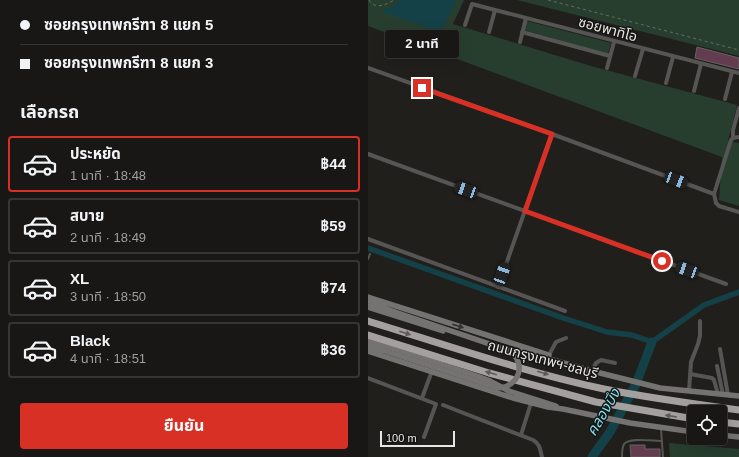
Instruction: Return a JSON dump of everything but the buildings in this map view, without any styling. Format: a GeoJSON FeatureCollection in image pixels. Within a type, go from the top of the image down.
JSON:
{"type":"FeatureCollection","features":[{"type":"Feature","properties":{"kind":"highway","name":"ถนนกรุงเทพฯ-ชลบุรี"},"geometry":{"type":"LineString","coordinates":[[368,321],[486,357],[604,389],[650,398],[739,410]]}},
{"type":"Feature","properties":{"kind":"highway","name":"ถนนกรุงเทพฯ-ชลบุรี"},"geometry":{"type":"LineString","coordinates":[[368,335],[489,373],[596,402],[687,418]]}},
{"type":"Feature","properties":{"kind":"highway"},"geometry":{"type":"LineString","coordinates":[[727,423],[739,424]]}},
{"type":"Feature","properties":{"kind":"main road"},"geometry":{"type":"LineString","coordinates":[[368,297],[549,355],[561,361]]}},
{"type":"Feature","properties":{"kind":"main road"},"geometry":{"type":"LineString","coordinates":[[368,302],[510,351],[517,358],[520,368],[518,375],[512,383],[498,388],[368,346]]}},
{"type":"Feature","properties":{"kind":"main road"},"geometry":{"type":"LineString","coordinates":[[368,307],[504,350],[524,352],[561,361],[592,371],[621,377],[660,388],[739,396]]}},
{"type":"Feature","properties":{"kind":"main road"},"geometry":{"type":"LineString","coordinates":[[368,340],[474,375],[488,380],[509,392],[548,403],[563,409]]}},
{"type":"Feature","properties":{"kind":"main road"},"geometry":{"type":"LineString","coordinates":[[368,351],[531,403],[630,424],[687,431]]}},
{"type":"Feature","properties":{"kind":"main road"},"geometry":{"type":"LineString","coordinates":[[727,436],[739,437]]}},
{"type":"Feature","properties":{"kind":"street","name":"ซอยพาทิโอ"},"geometry":{"type":"LineString","coordinates":[[465,25],[472,4],[614,42],[739,73]]}},
{"type":"Feature","properties":{"kind":"street"},"geometry":{"type":"LineString","coordinates":[[489,32],[495,10]]}},
{"type":"Feature","properties":{"kind":"street"},"geometry":{"type":"LineString","coordinates":[[520,42],[526,18]]}},
{"type":"Feature","properties":{"kind":"street"},"geometry":{"type":"LineString","coordinates":[[522,32],[610,56]]}},
{"type":"Feature","properties":{"kind":"street"},"geometry":{"type":"LineString","coordinates":[[607,68],[614,42]]}},
{"type":"Feature","properties":{"kind":"street"},"geometry":{"type":"LineString","coordinates":[[635,76],[642,49]]}},
{"type":"Feature","properties":{"kind":"street"},"geometry":{"type":"LineString","coordinates":[[666,83],[673,57]]}},
{"type":"Feature","properties":{"kind":"street"},"geometry":{"type":"LineString","coordinates":[[694,91],[702,64]]}},
{"type":"Feature","properties":{"kind":"street"},"geometry":{"type":"LineString","coordinates":[[368,68],[714,194]]}},
{"type":"Feature","properties":{"kind":"street"},"geometry":{"type":"LineString","coordinates":[[725,99],[732,72]]}},
{"type":"Feature","properties":{"kind":"street"},"geometry":{"type":"LineString","coordinates":[[739,108],[733,130],[733,138],[731,140],[714,194],[716,203],[719,206],[739,212]]}},
{"type":"Feature","properties":{"kind":"street"},"geometry":{"type":"LineString","coordinates":[[498,287],[552,134]]}},
{"type":"Feature","properties":{"kind":"street"},"geometry":{"type":"LineString","coordinates":[[733,138],[739,137]]}},
{"type":"Feature","properties":{"kind":"street"},"geometry":{"type":"LineString","coordinates":[[368,154],[726,284]]}},
{"type":"Feature","properties":{"kind":"street"},"geometry":{"type":"LineString","coordinates":[[368,239],[565,311]]}},
{"type":"Feature","properties":{"kind":"street"},"geometry":{"type":"LineString","coordinates":[[690,391],[691,362],[700,336],[700,321]]}},
{"type":"Feature","properties":{"kind":"street"},"geometry":{"type":"LineString","coordinates":[[549,355],[556,342],[566,338]]}},
{"type":"Feature","properties":{"kind":"street"},"geometry":{"type":"LineString","coordinates":[[720,349],[723,395]]}},
{"type":"Feature","properties":{"kind":"street"},"geometry":{"type":"LineString","coordinates":[[592,371],[596,363],[601,360],[615,363]]}},
{"type":"Feature","properties":{"kind":"street"},"geometry":{"type":"LineString","coordinates":[[717,366],[723,395]]}},
{"type":"Feature","properties":{"kind":"street"},"geometry":{"type":"LineString","coordinates":[[422,398],[432,371]]}},
{"type":"Feature","properties":{"kind":"street"},"geometry":{"type":"LineString","coordinates":[[690,374],[712,378],[723,395]]}},
{"type":"Feature","properties":{"kind":"street"},"geometry":{"type":"LineString","coordinates":[[368,378],[436,404],[424,437]]}},
{"type":"Feature","properties":{"kind":"street"},"geometry":{"type":"LineString","coordinates":[[521,435],[531,403]]}},
{"type":"Feature","properties":{"kind":"street"},"geometry":{"type":"LineString","coordinates":[[444,405],[521,435],[537,443],[542,457]]}},
{"type":"Feature","properties":{"kind":"lane"},"geometry":{"type":"LineString","coordinates":[[368,259],[370,254]]}},
{"type":"Feature","properties":{"kind":"lane"},"geometry":{"type":"LineString","coordinates":[[661,428],[663,457]]}},
{"type":"Feature","properties":{"kind":"lane"},"geometry":{"type":"LineString","coordinates":[[622,457],[623,446],[626,442],[640,440],[662,441]]}},
{"type":"Feature","properties":{"kind":"path"},"geometry":{"type":"LineString","coordinates":[[369,0],[377,6],[387,4],[394,0]]}},
{"type":"Feature","properties":{"kind":"path"},"geometry":{"type":"LineString","coordinates":[[548,0],[739,50]]}},
{"type":"Feature","properties":{"kind":"green space"},"geometry":{"type":"Polygon","coordinates":[[[368,0],[464,0],[453,24],[591,66],[737,105],[728,141],[739,143],[739,206],[719,200],[722,157],[368,26],[368,0]]]}},
{"type":"Feature","properties":{"kind":"green space"},"geometry":{"type":"Polygon","coordinates":[[[517,0],[739,0],[739,56],[517,0]]]}},
{"type":"Feature","properties":{"kind":"green space"},"geometry":{"type":"Polygon","coordinates":[[[527,21],[611,43],[608,54],[524,30],[527,21]]]}},
{"type":"Feature","properties":{"kind":"green space"},"geometry":{"type":"Polygon","coordinates":[[[669,443],[739,449],[739,457],[670,457],[669,443]]]}},
{"type":"Feature","properties":{"kind":"water"},"geometry":{"type":"Polygon","coordinates":[[[398,0],[456,0],[441,32],[383,12],[385,8],[395,5],[398,0]]]}},
{"type":"Feature","properties":{"kind":"waterway"},"geometry":{"type":"LineString","coordinates":[[368,248],[563,318],[607,332],[632,335],[652,342],[704,305],[739,292]]}},
{"type":"Feature","properties":{"kind":"waterway","name":"คลองบึง"},"geometry":{"type":"LineString","coordinates":[[592,457],[610,432],[636,384],[652,342]]}},
{"type":"Feature","properties":{"kind":"route"},"geometry":{"type":"LineString","coordinates":[[422,88],[552,134],[525,211],[662,261]]}}]}
